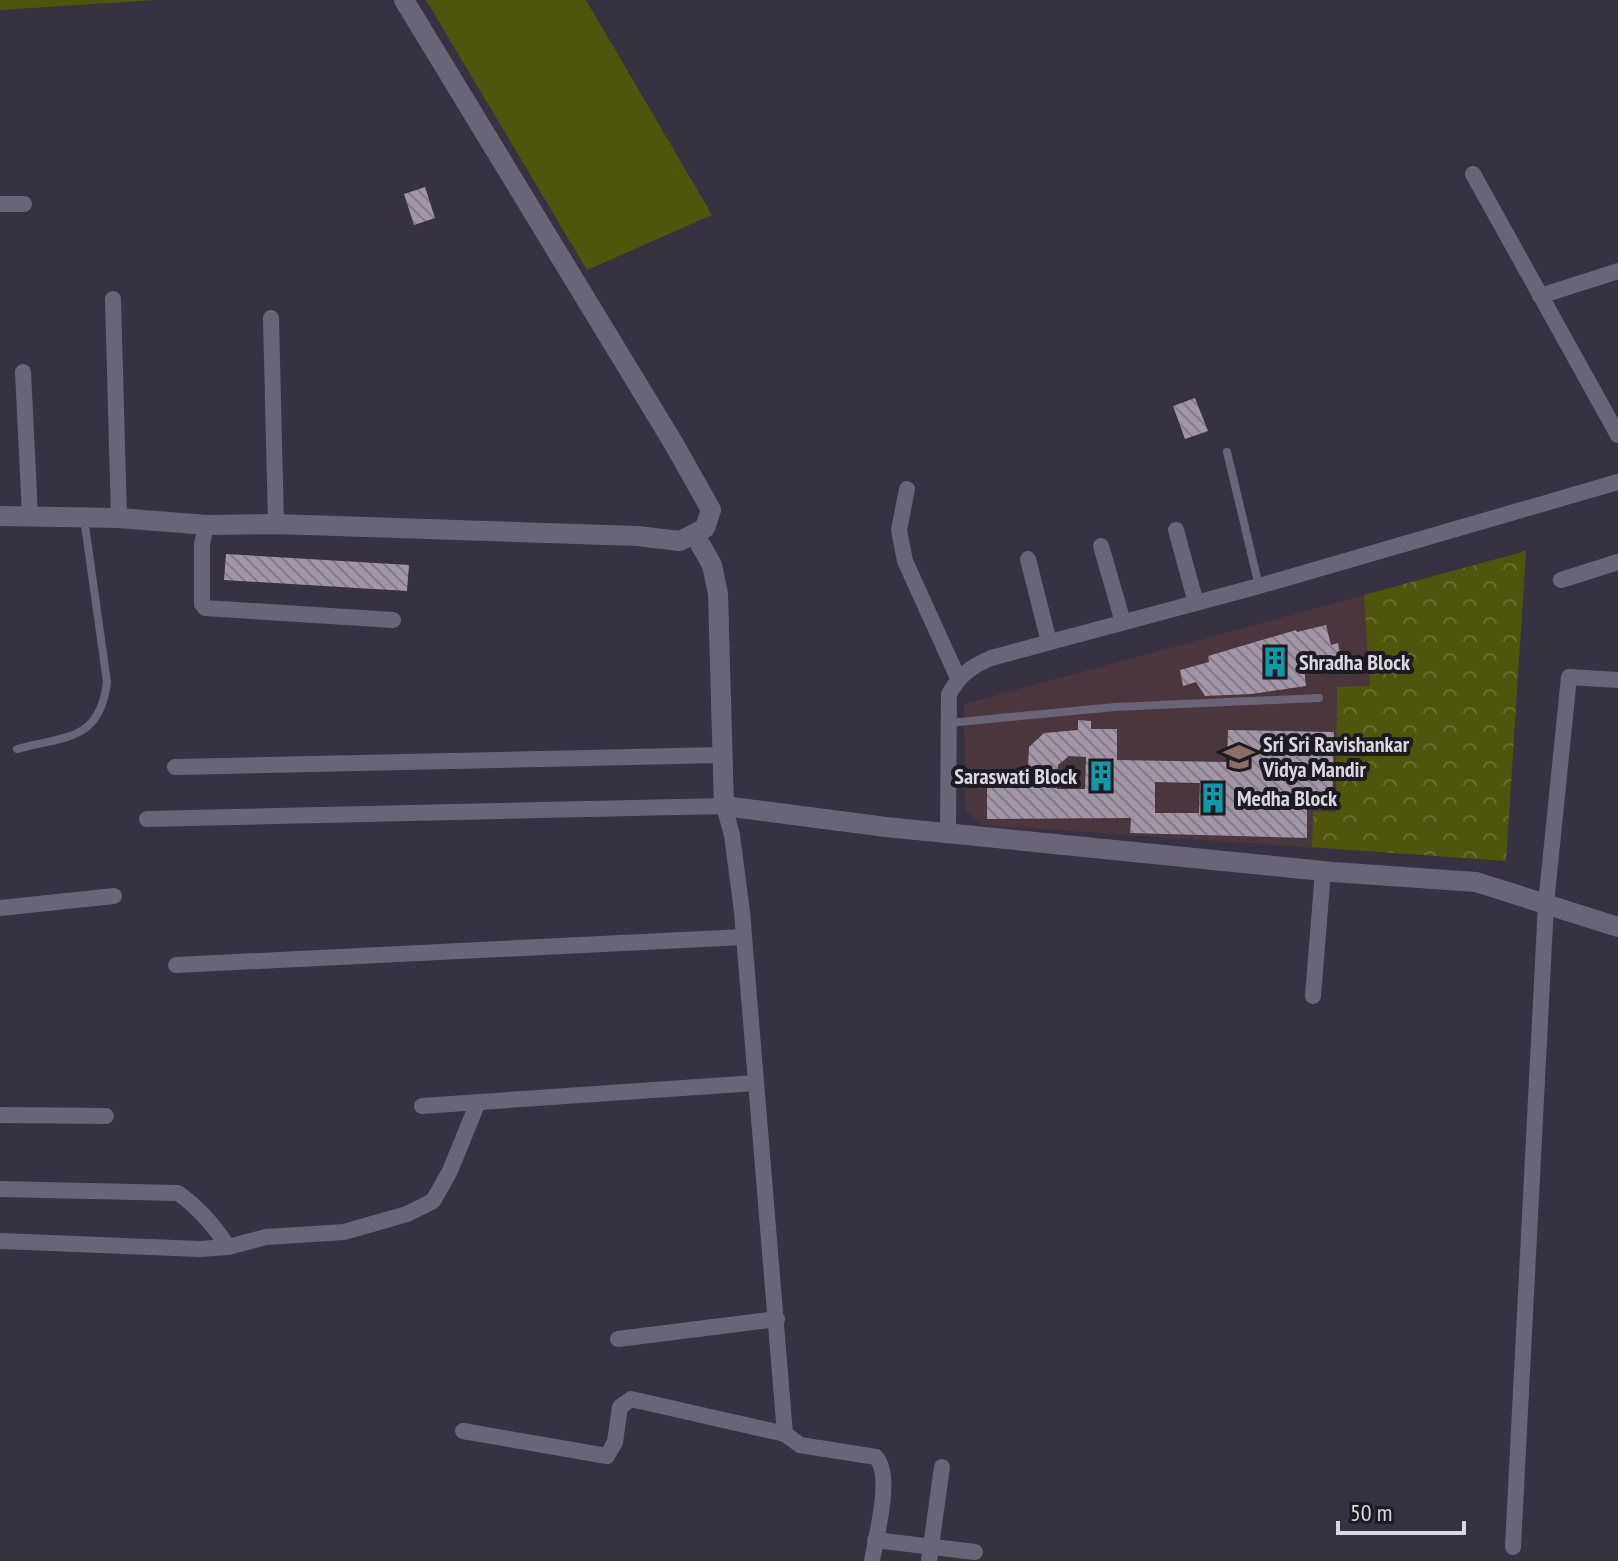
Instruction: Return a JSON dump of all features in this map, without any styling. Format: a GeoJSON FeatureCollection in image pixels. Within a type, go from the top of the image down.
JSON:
{"type":"FeatureCollection","features":[{"type":"Feature","properties":{"kind":"street"},"geometry":{"type":"LineString","coordinates":[[0,516],[119,518],[206,525],[276,524],[637,536],[680,541],[705,528],[711,510],[404,0]]}},
{"type":"Feature","properties":{"kind":"street"},"geometry":{"type":"LineString","coordinates":[[1473,174],[1618,435]]}},
{"type":"Feature","properties":{"kind":"street"},"geometry":{"type":"LineString","coordinates":[[0,204],[24,204]]}},
{"type":"Feature","properties":{"kind":"street"},"geometry":{"type":"LineString","coordinates":[[1540,296],[1618,271]]}},
{"type":"Feature","properties":{"kind":"street"},"geometry":{"type":"LineString","coordinates":[[113,299],[119,518]]}},
{"type":"Feature","properties":{"kind":"street"},"geometry":{"type":"LineString","coordinates":[[271,318],[276,524]]}},
{"type":"Feature","properties":{"kind":"street"},"geometry":{"type":"LineString","coordinates":[[23,372],[30,515]]}},
{"type":"Feature","properties":{"kind":"street"},"geometry":{"type":"LineString","coordinates":[[948,832],[949,694],[958,678],[970,667],[991,658],[1259,586],[1618,482]]}},
{"type":"Feature","properties":{"kind":"street"},"geometry":{"type":"LineString","coordinates":[[907,489],[899,530],[905,561],[958,678]]}},
{"type":"Feature","properties":{"kind":"street"},"geometry":{"type":"LineString","coordinates":[[206,525],[202,544],[202,604],[205,608],[393,620]]}},
{"type":"Feature","properties":{"kind":"street"},"geometry":{"type":"LineString","coordinates":[[1176,530],[1196,603]]}},
{"type":"Feature","properties":{"kind":"street"},"geometry":{"type":"LineString","coordinates":[[695,535],[712,565],[718,594],[724,806],[732,835],[744,937],[785,1434]]}},
{"type":"Feature","properties":{"kind":"street"},"geometry":{"type":"LineString","coordinates":[[1101,546],[1123,622]]}},
{"type":"Feature","properties":{"kind":"street"},"geometry":{"type":"LineString","coordinates":[[1028,559],[1049,642]]}},
{"type":"Feature","properties":{"kind":"street"},"geometry":{"type":"LineString","coordinates":[[1561,580],[1618,562]]}},
{"type":"Feature","properties":{"kind":"street"},"geometry":{"type":"LineString","coordinates":[[1513,1547],[1546,904],[1569,677],[1618,680]]}},
{"type":"Feature","properties":{"kind":"street"},"geometry":{"type":"LineString","coordinates":[[175,767],[721,755]]}},
{"type":"Feature","properties":{"kind":"street"},"geometry":{"type":"LineString","coordinates":[[147,819],[724,806],[1323,871],[1476,882],[1618,927]]}},
{"type":"Feature","properties":{"kind":"street"},"geometry":{"type":"LineString","coordinates":[[1313,996],[1323,871]]}},
{"type":"Feature","properties":{"kind":"street"},"geometry":{"type":"LineString","coordinates":[[0,908],[114,896]]}},
{"type":"Feature","properties":{"kind":"street"},"geometry":{"type":"LineString","coordinates":[[176,965],[744,937]]}},
{"type":"Feature","properties":{"kind":"street"},"geometry":{"type":"LineString","coordinates":[[422,1106],[756,1083]]}},
{"type":"Feature","properties":{"kind":"street"},"geometry":{"type":"LineString","coordinates":[[0,1241],[200,1249],[228,1247],[266,1237],[344,1232],[407,1214],[433,1201],[450,1171],[478,1102]]}},
{"type":"Feature","properties":{"kind":"street"},"geometry":{"type":"LineString","coordinates":[[0,1115],[106,1116]]}},
{"type":"Feature","properties":{"kind":"street"},"geometry":{"type":"LineString","coordinates":[[0,1189],[178,1193],[194,1204],[217,1229],[228,1247]]}},
{"type":"Feature","properties":{"kind":"street"},"geometry":{"type":"LineString","coordinates":[[618,1339],[777,1319]]}},
{"type":"Feature","properties":{"kind":"street"},"geometry":{"type":"LineString","coordinates":[[463,1431],[607,1456],[615,1442],[620,1407],[631,1399],[785,1434],[800,1445],[876,1457],[884,1482],[872,1561]]}},
{"type":"Feature","properties":{"kind":"street"},"geometry":{"type":"LineString","coordinates":[[930,1554],[942,1467]]}},
{"type":"Feature","properties":{"kind":"street"},"geometry":{"type":"LineString","coordinates":[[875,1540],[930,1554],[975,1552]]}},
{"type":"Feature","properties":{"kind":"lane"},"geometry":{"type":"LineString","coordinates":[[1227,452],[1259,586]]}},
{"type":"Feature","properties":{"kind":"lane"},"geometry":{"type":"LineString","coordinates":[[17,749],[82,731],[95,721],[104,705],[107,682],[84,518]]}},
{"type":"Feature","properties":{"kind":"lane"},"geometry":{"type":"LineString","coordinates":[[949,723],[1115,707],[1319,698]]}},
{"type":"Feature","properties":{"kind":"shaded area","name":"Sri Sri Ravishankar Vidya Mandir"},"geometry":{"type":"Polygon","coordinates":[[[1526,551],[1506,861],[982,825],[965,809],[964,704],[1526,551]]]}},
{"type":"Feature","properties":{"kind":"green space"},"geometry":{"type":"Polygon","coordinates":[[[0,0],[157,0],[0,10],[0,0]]]}},
{"type":"Feature","properties":{"kind":"green space"},"geometry":{"type":"Polygon","coordinates":[[[426,0],[586,0],[712,215],[587,270],[426,0]]]}},
{"type":"Feature","properties":{"kind":"green space"},"geometry":{"type":"Polygon","coordinates":[[[1526,551],[1506,861],[1312,847],[1313,812],[1336,812],[1337,687],[1370,686],[1364,595],[1526,551]]]}},
{"type":"Feature","properties":{"kind":"building"},"geometry":{"type":"Polygon","coordinates":[[[425,187],[435,218],[414,225],[404,194],[425,187]]]}},
{"type":"Feature","properties":{"kind":"building"},"geometry":{"type":"Polygon","coordinates":[[[1195,398],[1208,431],[1185,439],[1173,406],[1195,398]]]}},
{"type":"Feature","properties":{"kind":"building"},"geometry":{"type":"Polygon","coordinates":[[[226,554],[409,565],[407,591],[224,580],[226,554]]]}},
{"type":"Feature","properties":{"kind":"building","name":"Shradha Block"},"geometry":{"type":"Polygon","coordinates":[[[1326,625],[1331,645],[1338,643],[1342,663],[1304,667],[1306,686],[1251,694],[1205,696],[1196,682],[1183,686],[1180,670],[1209,662],[1208,656],[1296,630],[1326,625]]]}},
{"type":"Feature","properties":{"kind":"building"},"geometry":{"type":"Polygon","coordinates":[[[1078,720],[1091,721],[1091,729],[1117,729],[1117,760],[1227,762],[1228,730],[1334,732],[1332,809],[1307,809],[1307,838],[1130,833],[1131,818],[987,819],[987,788],[1027,788],[1029,747],[1044,733],[1078,730],[1078,720]],[[1069,756],[1058,765],[1057,789],[1085,789],[1086,757],[1069,756]],[[1155,782],[1155,813],[1199,813],[1200,783],[1155,782]]]}},
{"type":"Feature","properties":{"kind":"place","name":"Shradha Block"},"geometry":{"type":"Point","coordinates":[1275,662]}},
{"type":"Feature","properties":{"kind":"place","name":"Sri Sri Ravishankar Vidya Mandir"},"geometry":{"type":"Point","coordinates":[1239,757]}},
{"type":"Feature","properties":{"kind":"place","name":"Saraswati Block"},"geometry":{"type":"Point","coordinates":[1101,776]}},
{"type":"Feature","properties":{"kind":"place","name":"Medha Block"},"geometry":{"type":"Point","coordinates":[1213,798]}}]}
